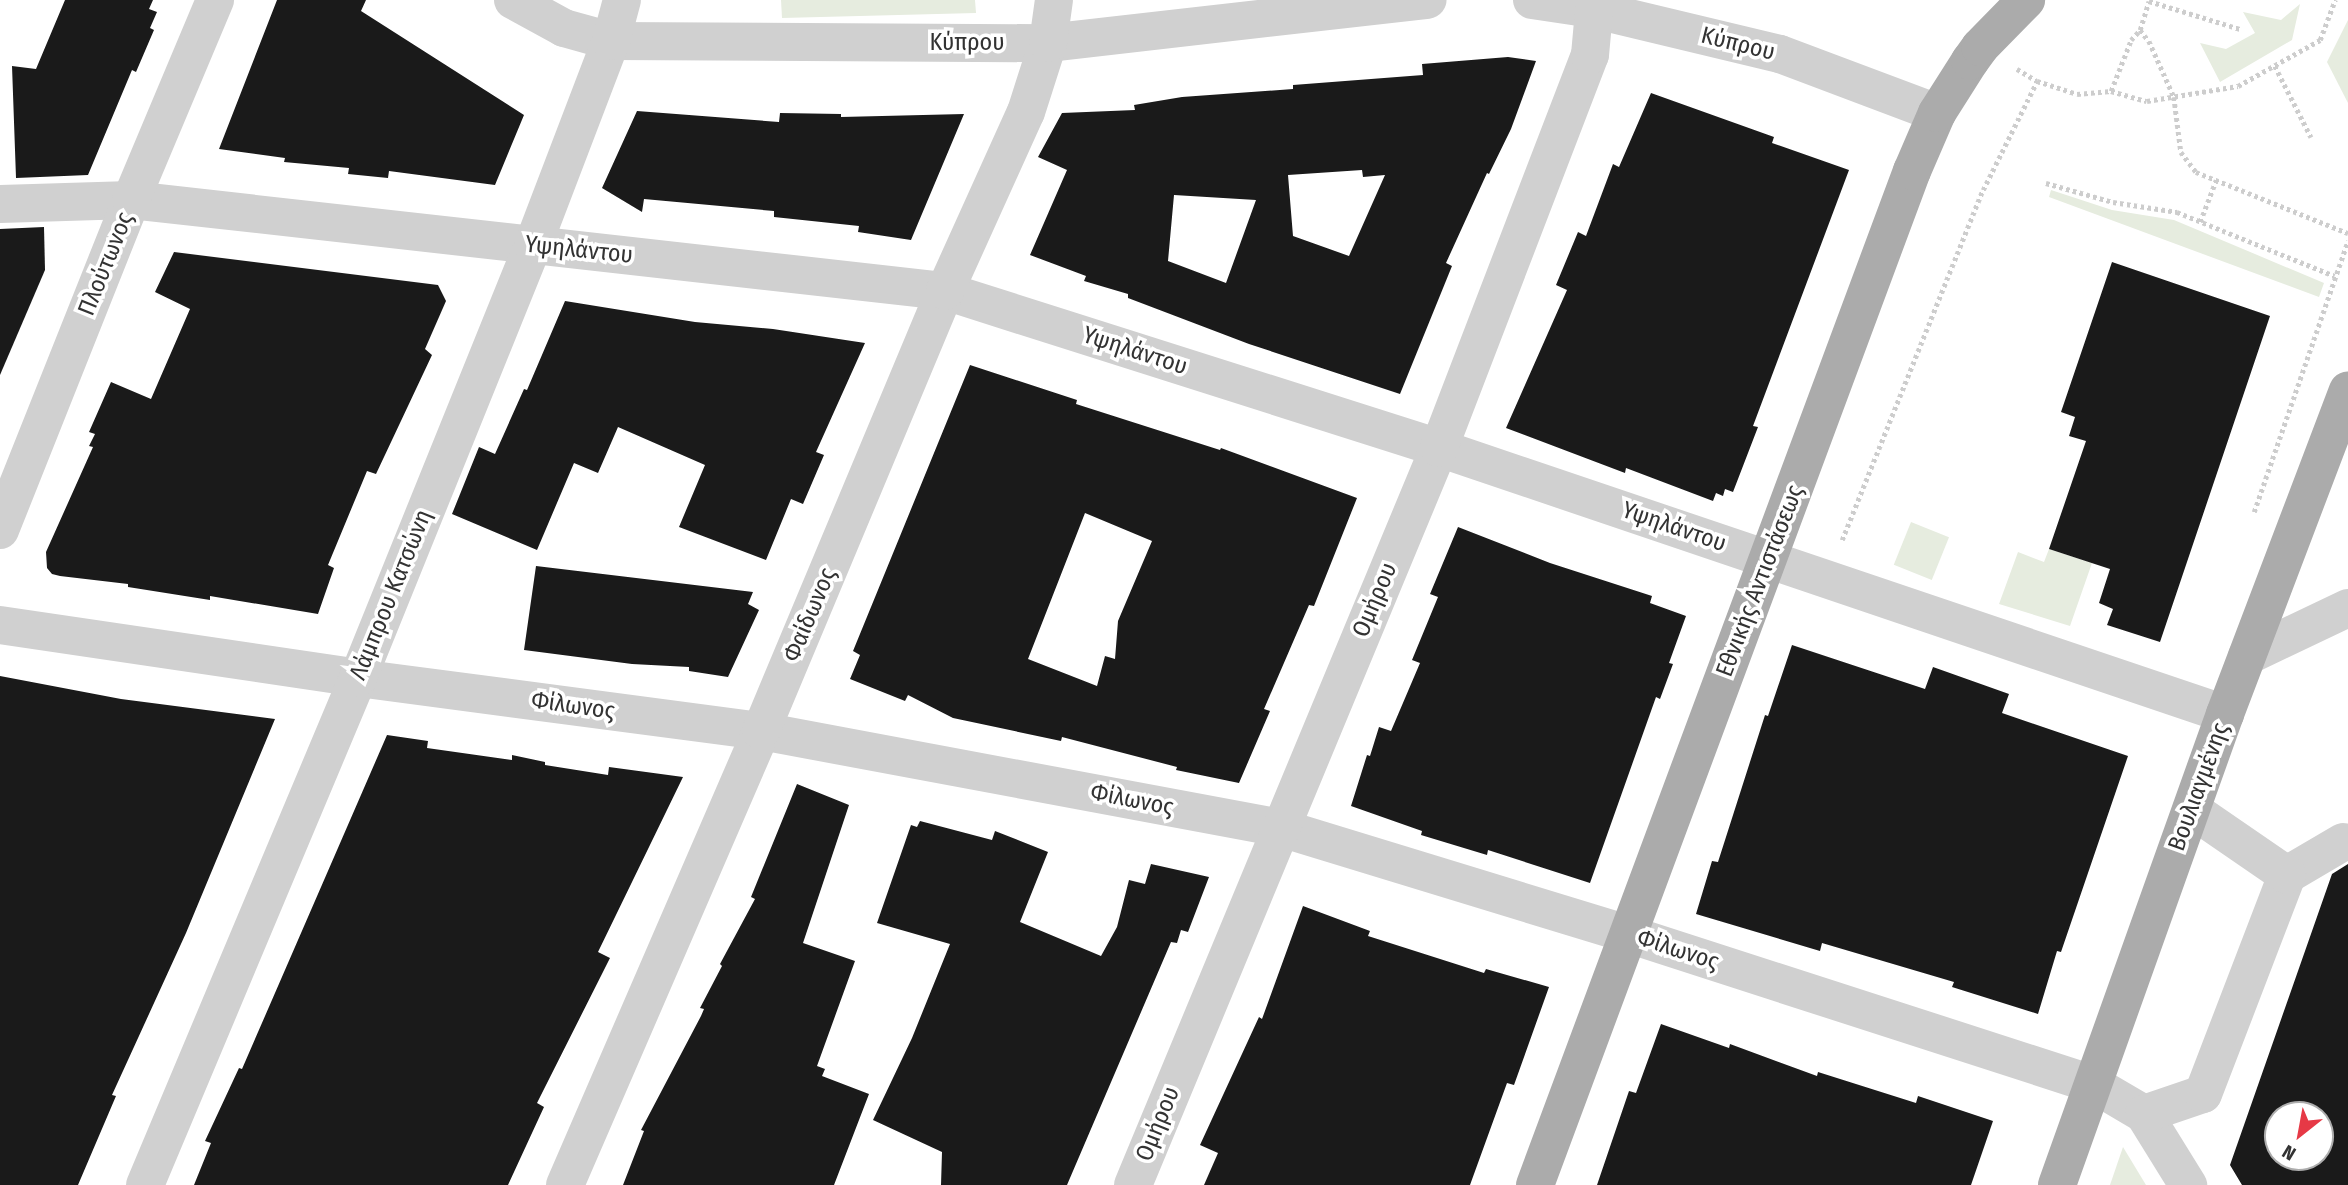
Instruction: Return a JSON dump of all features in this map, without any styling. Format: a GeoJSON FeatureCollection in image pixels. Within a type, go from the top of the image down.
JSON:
{"type":"FeatureCollection","features":[{"type":"Feature","properties":{"kind":"main road","name":"Εθνικής Αντιστάσεως"},"geometry":{"type":"LineString","coordinates":[[1535,1185],[1668,822],[1770,559],[1912,171],[1937,113],[1980,47],[2026,0]]}},
{"type":"Feature","properties":{"kind":"main road","name":"Βουλιαγμένης"},"geometry":{"type":"LineString","coordinates":[[2057,1185],[2225,714],[2348,391]]}},
{"type":"Feature","properties":{"kind":"street","name":"Πλούτωνος"},"geometry":{"type":"LineString","coordinates":[[0,530],[131,200],[215,0]]}},
{"type":"Feature","properties":{"kind":"street","name":"Κύπρου"},"geometry":{"type":"LineString","coordinates":[[513,0],[564,28],[611,41],[1048,43],[1428,0]]}},
{"type":"Feature","properties":{"kind":"street","name":"Λάμπρου Κατσώνη"},"geometry":{"type":"LineString","coordinates":[[145,1185],[358,678],[533,245],[611,41],[622,0]]}},
{"type":"Feature","properties":{"kind":"street","name":"Φαίδωνος"},"geometry":{"type":"LineString","coordinates":[[565,1185],[761,731],[945,291],[1026,112],[1048,43],[1054,0]]}},
{"type":"Feature","properties":{"kind":"street","name":"Κύπρου"},"geometry":{"type":"LineString","coordinates":[[1532,0],[1594,4],[1780,54],[1937,113]]}},
{"type":"Feature","properties":{"kind":"street","name":"Ομήρου"},"geometry":{"type":"LineString","coordinates":[[1133,1185],[1438,448],[1590,55],[1594,4]]}},
{"type":"Feature","properties":{"kind":"street","name":"Υψηλάντου"},"geometry":{"type":"LineString","coordinates":[[0,204],[131,200],[945,291],[1438,448],[2225,714]]}},
{"type":"Feature","properties":{"kind":"street"},"geometry":{"type":"LineString","coordinates":[[2247,656],[2348,608]]}},
{"type":"Feature","properties":{"kind":"street","name":"Φίλωνος"},"geometry":{"type":"LineString","coordinates":[[0,625],[358,678],[761,731],[1281,828],[1628,934],[2093,1084],[2144,1114],[2188,1185]]}},
{"type":"Feature","properties":{"kind":"street"},"geometry":{"type":"LineString","coordinates":[[2191,809],[2287,875]]}},
{"type":"Feature","properties":{"kind":"street"},"geometry":{"type":"LineString","coordinates":[[2144,1114],[2203,1094],[2287,875],[2343,842]]}},
{"type":"Feature","properties":{"kind":"path"},"geometry":{"type":"LineString","coordinates":[[1841,552],[1841,542],[1983,190],[2037,81],[2077,94],[2111,91],[2147,101],[2238,86],[2320,40],[2335,0]]}},
{"type":"Feature","properties":{"kind":"path"},"geometry":{"type":"LineString","coordinates":[[2111,91],[2131,40],[2140,30],[2150,1],[2240,29]]}},
{"type":"Feature","properties":{"kind":"path"},"geometry":{"type":"LineString","coordinates":[[2140,30],[2149,41],[2174,97],[2181,152],[2196,172],[2348,233]]}},
{"type":"Feature","properties":{"kind":"path"},"geometry":{"type":"LineString","coordinates":[[2275,66],[2311,137]]}},
{"type":"Feature","properties":{"kind":"path"},"geometry":{"type":"LineString","coordinates":[[2200,222],[2216,180]]}},
{"type":"Feature","properties":{"kind":"path"},"geometry":{"type":"LineString","coordinates":[[2046,183],[2113,202],[2177,212],[2335,276]]}},
{"type":"Feature","properties":{"kind":"path"},"geometry":{"type":"LineString","coordinates":[[2253,514],[2348,242]]}},
{"type":"Feature","properties":{"kind":"shaded area"},"geometry":{"type":"Polygon","coordinates":[[[781,0],[975,0],[976,13],[782,18],[781,0]]]}},
{"type":"Feature","properties":{"kind":"shaded area"},"geometry":{"type":"Polygon","coordinates":[[[2300,4],[2292,40],[2220,82],[2200,43],[2226,49],[2255,33],[2243,12],[2281,20],[2300,4]]]}},
{"type":"Feature","properties":{"kind":"shaded area"},"geometry":{"type":"Polygon","coordinates":[[[2348,20],[2348,103],[2327,62],[2348,20]]]}},
{"type":"Feature","properties":{"kind":"shaded area"},"geometry":{"type":"Polygon","coordinates":[[[2051,190],[2112,210],[2174,220],[2324,283],[2319,297],[2049,197],[2051,190]]]}},
{"type":"Feature","properties":{"kind":"shaded area"},"geometry":{"type":"Polygon","coordinates":[[[1911,522],[1949,537],[1932,580],[1894,565],[1911,522]]]}},
{"type":"Feature","properties":{"kind":"shaded area"},"geometry":{"type":"Polygon","coordinates":[[[2049,549],[2092,563],[2070,626],[1999,604],[2018,552],[2044,562],[2049,549]]]}},
{"type":"Feature","properties":{"kind":"shaded area"},"geometry":{"type":"Polygon","coordinates":[[[2123,1147],[2146,1185],[2110,1185],[2123,1147]]]}},
{"type":"Feature","properties":{"kind":"building"},"geometry":{"type":"Polygon","coordinates":[[[65,0],[153,0],[149,9],[157,12],[150,28],[154,30],[136,72],[132,70],[88,175],[16,178],[12,66],[36,69],[65,0]]]}},
{"type":"Feature","properties":{"kind":"building"},"geometry":{"type":"Polygon","coordinates":[[[277,0],[366,0],[361,11],[524,115],[495,185],[389,171],[388,178],[348,174],[349,168],[284,162],[285,158],[219,149],[277,0]]]}},
{"type":"Feature","properties":{"kind":"building"},"geometry":{"type":"Polygon","coordinates":[[[1508,57],[1536,61],[1511,129],[1489,174],[1487,173],[1446,263],[1452,266],[1400,394],[1249,344],[1128,298],[1128,294],[1084,281],[1086,276],[1030,255],[1067,170],[1038,157],[1062,113],[1135,110],[1134,105],[1182,97],[1293,89],[1293,85],[1423,75],[1422,64],[1508,57]],[[1362,170],[1288,175],[1293,236],[1349,256],[1385,175],[1363,177],[1362,170]],[[1174,195],[1168,261],[1226,283],[1256,200],[1174,195]]]}},
{"type":"Feature","properties":{"kind":"building"},"geometry":{"type":"Polygon","coordinates":[[[1651,93],[1774,137],[1772,143],[1849,170],[1753,426],[1758,427],[1733,492],[1725,489],[1723,496],[1716,493],[1713,501],[1626,468],[1625,473],[1506,428],[1567,290],[1556,285],[1578,232],[1586,236],[1613,164],[1619,167],[1651,93]]]}},
{"type":"Feature","properties":{"kind":"building"},"geometry":{"type":"Polygon","coordinates":[[[637,111],[779,122],[780,113],[841,114],[841,117],[964,114],[911,240],[858,232],[859,226],[774,217],[774,211],[644,199],[642,212],[602,188],[637,111]]]}},
{"type":"Feature","properties":{"kind":"building"},"geometry":{"type":"Polygon","coordinates":[[[44,227],[45,270],[0,375],[0,229],[44,227]]]}},
{"type":"Feature","properties":{"kind":"building"},"geometry":{"type":"Polygon","coordinates":[[[174,252],[438,285],[446,301],[425,349],[432,355],[376,474],[367,471],[328,565],[334,568],[318,614],[60,576],[52,574],[47,568],[46,552],[93,447],[89,446],[95,434],[89,432],[111,382],[151,399],[190,309],[155,292],[174,252]]]}},
{"type":"Feature","properties":{"kind":"building"},"geometry":{"type":"Polygon","coordinates":[[[2112,262],[2270,316],[2160,642],[2107,625],[2113,609],[2099,603],[2110,569],[2049,549],[2086,441],[2069,436],[2075,417],[2061,412],[2112,262]]]}},
{"type":"Feature","properties":{"kind":"building"},"geometry":{"type":"Polygon","coordinates":[[[565,301],[695,322],[773,329],[865,343],[816,452],[824,455],[803,504],[791,499],[766,560],[679,527],[705,465],[618,427],[598,473],[574,463],[537,550],[452,514],[479,447],[495,454],[524,389],[527,390],[565,301]]]}},
{"type":"Feature","properties":{"kind":"building"},"geometry":{"type":"Polygon","coordinates":[[[970,365],[1077,400],[1076,404],[1220,450],[1221,448],[1357,498],[1314,606],[1309,605],[1264,709],[1270,711],[1239,783],[1176,770],[1177,767],[1062,737],[1061,741],[953,718],[908,695],[905,701],[850,679],[860,655],[853,651],[970,365]],[[1085,513],[1028,659],[1097,686],[1105,656],[1115,659],[1118,621],[1152,541],[1085,513]]]}},
{"type":"Feature","properties":{"kind":"building"},"geometry":{"type":"Polygon","coordinates":[[[1458,527],[1550,563],[1652,596],[1650,603],[1686,616],[1669,663],[1673,664],[1660,699],[1656,697],[1590,883],[1488,850],[1487,855],[1421,835],[1422,831],[1351,806],[1379,727],[1391,731],[1420,663],[1412,660],[1438,597],[1430,594],[1458,527]]]}},
{"type":"Feature","properties":{"kind":"building"},"geometry":{"type":"Polygon","coordinates":[[[536,566],[753,592],[748,604],[759,610],[728,677],[689,671],[689,667],[632,664],[524,650],[536,566]]]}},
{"type":"Feature","properties":{"kind":"building"},"geometry":{"type":"Polygon","coordinates":[[[1792,645],[1925,689],[1933,667],[2009,694],[2002,713],[2128,756],[2061,952],[2057,951],[2038,1014],[1952,987],[1954,982],[1822,943],[1820,951],[1696,914],[1712,861],[1718,862],[1765,715],[1768,716],[1792,645]]]}},
{"type":"Feature","properties":{"kind":"building"},"geometry":{"type":"Polygon","coordinates":[[[0,676],[121,699],[275,719],[186,933],[112,1095],[116,1096],[78,1185],[0,1185],[0,676]]]}},
{"type":"Feature","properties":{"kind":"building"},"geometry":{"type":"Polygon","coordinates":[[[387,735],[428,741],[427,748],[512,760],[512,755],[545,762],[545,765],[608,775],[609,767],[683,777],[598,952],[610,958],[537,1103],[544,1107],[508,1185],[194,1185],[211,1143],[205,1141],[239,1068],[242,1069],[387,735]]]}},
{"type":"Feature","properties":{"kind":"building"},"geometry":{"type":"Polygon","coordinates":[[[797,784],[849,805],[803,943],[855,961],[817,1066],[825,1069],[822,1076],[869,1094],[834,1185],[623,1185],[644,1131],[641,1130],[701,1016],[704,1009],[700,1008],[722,966],[720,964],[755,899],[751,897],[797,784]]]}},
{"type":"Feature","properties":{"kind":"building"},"geometry":{"type":"Polygon","coordinates":[[[920,821],[992,840],[995,831],[1048,852],[1020,922],[1101,956],[1117,927],[1129,880],[1145,884],[1151,864],[1209,877],[1188,932],[1181,930],[1177,943],[1171,942],[1067,1185],[941,1185],[942,1152],[873,1120],[912,1038],[950,944],[877,923],[911,825],[917,827],[920,821]]]}},
{"type":"Feature","properties":{"kind":"building"},"geometry":{"type":"Polygon","coordinates":[[[2348,864],[2348,1185],[2242,1185],[2230,1165],[2332,874],[2348,864]]]}},
{"type":"Feature","properties":{"kind":"building"},"geometry":{"type":"Polygon","coordinates":[[[1303,906],[1370,931],[1368,936],[1484,973],[1486,969],[1549,987],[1514,1085],[1507,1083],[1470,1185],[1204,1185],[1218,1153],[1200,1145],[1259,1017],[1262,1019],[1303,906]]]}},
{"type":"Feature","properties":{"kind":"building"},"geometry":{"type":"Polygon","coordinates":[[[1661,1024],[1729,1048],[1730,1044],[1817,1076],[1818,1072],[1916,1103],[1918,1096],[1993,1121],[1971,1185],[1597,1185],[1629,1091],[1636,1093],[1661,1024]]]}}]}
